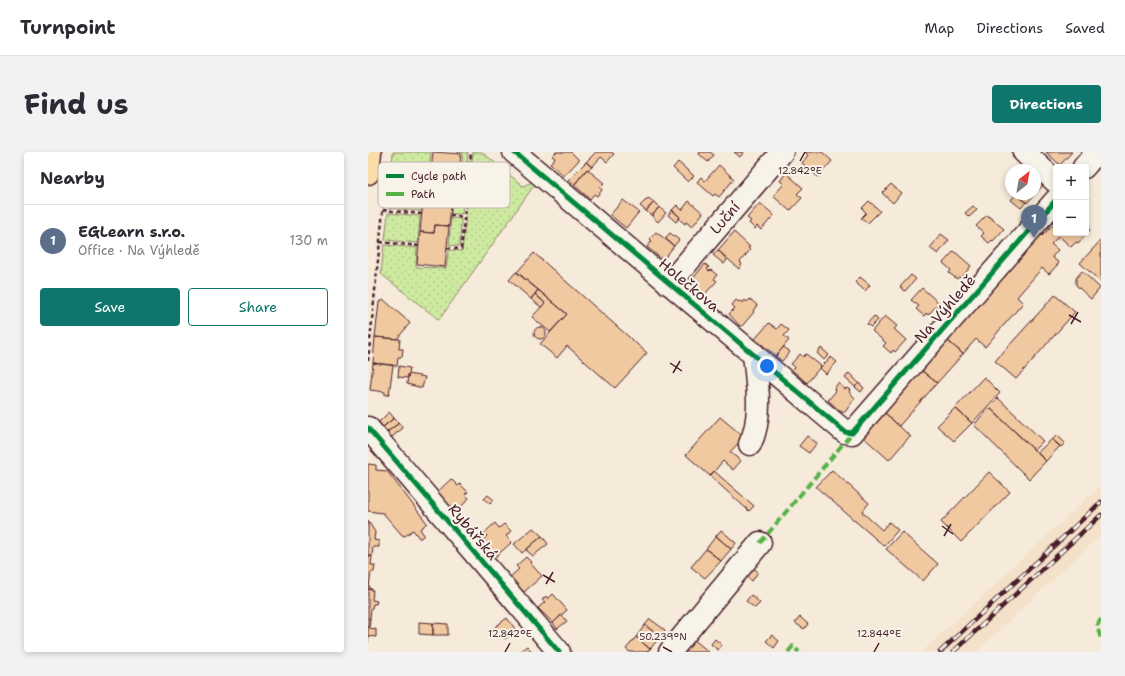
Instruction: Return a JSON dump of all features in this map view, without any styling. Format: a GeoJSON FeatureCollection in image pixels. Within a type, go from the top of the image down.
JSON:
{"type":"FeatureCollection","features":[{"type":"Feature","properties":{"kind":"street","name":"Holečkova"},"geometry":{"type":"LineString","coordinates":[[514,152],[846,432],[852,433]]}},
{"type":"Feature","properties":{"kind":"street","name":"Luční"},"geometry":{"type":"LineString","coordinates":[[669,284],[782,152]]}},
{"type":"Feature","properties":{"kind":"street"},"geometry":{"type":"LineString","coordinates":[[1024,152],[1053,179]]}},
{"type":"Feature","properties":{"kind":"street"},"geometry":{"type":"LineString","coordinates":[[1087,164],[1097,152]]}},
{"type":"Feature","properties":{"kind":"street","name":"Na Výhledě"},"geometry":{"type":"LineString","coordinates":[[852,433],[1053,203]]}},
{"type":"Feature","properties":{"kind":"street"},"geometry":{"type":"LineString","coordinates":[[750,444],[753,438],[757,414],[758,393],[754,354]]}},
{"type":"Feature","properties":{"kind":"street","name":"Rybářská"},"geometry":{"type":"LineString","coordinates":[[368,428],[559,652]]}},
{"type":"Feature","properties":{"kind":"street"},"geometry":{"type":"LineString","coordinates":[[670,652],[760,543]]}},
{"type":"Feature","properties":{"kind":"path"},"geometry":{"type":"LineString","coordinates":[[470,162],[471,152]]}},
{"type":"Feature","properties":{"kind":"path"},"geometry":{"type":"LineString","coordinates":[[447,248],[461,249],[464,208]]}},
{"type":"Feature","properties":{"kind":"path"},"geometry":{"type":"LineString","coordinates":[[368,360],[383,210],[422,214]]}},
{"type":"Feature","properties":{"kind":"path"},"geometry":{"type":"LineString","coordinates":[[450,215],[463,217]]}},
{"type":"Feature","properties":{"kind":"path"},"geometry":{"type":"LineString","coordinates":[[380,242],[419,246]]}},
{"type":"Feature","properties":{"kind":"shaded area"},"geometry":{"type":"Polygon","coordinates":[[[1101,485],[1101,535],[976,652],[922,652],[1101,485]]]}},
{"type":"Feature","properties":{"kind":"green space"},"geometry":{"type":"Polygon","coordinates":[[[393,152],[431,152],[430,162],[392,162],[393,152]]]}},
{"type":"Feature","properties":{"kind":"green space"},"geometry":{"type":"Polygon","coordinates":[[[457,152],[468,152],[467,162],[462,162],[463,153],[457,152]]]}},
{"type":"Feature","properties":{"kind":"green space"},"geometry":{"type":"Polygon","coordinates":[[[473,152],[482,152],[494,162],[472,162],[473,152]]]}},
{"type":"Feature","properties":{"kind":"green space"},"geometry":{"type":"Polygon","coordinates":[[[510,175],[523,186],[532,182],[535,184],[439,320],[381,274],[384,245],[417,248],[416,267],[446,268],[449,250],[462,251],[467,208],[510,208],[510,175]]]}},
{"type":"Feature","properties":{"kind":"green space"},"geometry":{"type":"Polygon","coordinates":[[[388,208],[421,208],[421,211],[388,208]]]}},
{"type":"Feature","properties":{"kind":"green space"},"geometry":{"type":"Polygon","coordinates":[[[452,208],[463,208],[462,214],[451,214],[452,208]]]}},
{"type":"Feature","properties":{"kind":"green space"},"geometry":{"type":"Polygon","coordinates":[[[388,213],[420,216],[418,243],[385,240],[388,213]]]}},
{"type":"Feature","properties":{"kind":"green space"},"geometry":{"type":"Polygon","coordinates":[[[451,218],[461,219],[460,246],[449,245],[451,218]]]}},
{"type":"Feature","properties":{"kind":"building"},"geometry":{"type":"Polygon","coordinates":[[[433,152],[461,154],[460,162],[432,162],[433,152]]]}},
{"type":"Feature","properties":{"kind":"building"},"geometry":{"type":"Polygon","coordinates":[[[556,152],[571,152],[579,160],[564,176],[550,163],[555,158],[552,156],[556,152]]]}},
{"type":"Feature","properties":{"kind":"building"},"geometry":{"type":"Polygon","coordinates":[[[596,152],[611,152],[614,154],[607,162],[601,157],[592,167],[586,162],[596,152]]]}},
{"type":"Feature","properties":{"kind":"building"},"geometry":{"type":"Polygon","coordinates":[[[700,152],[710,152],[714,155],[708,162],[699,154],[700,152]]]}},
{"type":"Feature","properties":{"kind":"building"},"geometry":{"type":"Polygon","coordinates":[[[734,152],[744,152],[740,157],[734,152]]]}},
{"type":"Feature","properties":{"kind":"building"},"geometry":{"type":"Polygon","coordinates":[[[805,152],[822,152],[832,161],[818,177],[802,163],[808,155],[805,152]]]}},
{"type":"Feature","properties":{"kind":"building"},"geometry":{"type":"Polygon","coordinates":[[[1046,152],[1072,152],[1061,164],[1059,164],[1046,152]]]}},
{"type":"Feature","properties":{"kind":"building"},"geometry":{"type":"Polygon","coordinates":[[[586,162],[592,167],[588,170],[587,169],[574,185],[568,180],[586,162]]]}},
{"type":"Feature","properties":{"kind":"building"},"geometry":{"type":"Polygon","coordinates":[[[678,162],[694,176],[688,182],[673,168],[678,162]]]}},
{"type":"Feature","properties":{"kind":"building"},"geometry":{"type":"Polygon","coordinates":[[[719,165],[734,179],[719,197],[715,194],[713,196],[697,182],[701,177],[705,181],[719,165]]]}},
{"type":"Feature","properties":{"kind":"building"},"geometry":{"type":"Polygon","coordinates":[[[587,169],[604,183],[600,187],[602,190],[597,196],[594,194],[590,199],[574,185],[587,169]]]}},
{"type":"Feature","properties":{"kind":"building"},"geometry":{"type":"Polygon","coordinates":[[[786,173],[803,188],[797,194],[802,198],[790,211],[773,196],[784,184],[780,181],[786,173]]]}},
{"type":"Feature","properties":{"kind":"building"},"geometry":{"type":"Polygon","coordinates":[[[891,184],[901,193],[893,203],[882,193],[891,184]]]}},
{"type":"Feature","properties":{"kind":"building"},"geometry":{"type":"Polygon","coordinates":[[[648,198],[654,202],[646,211],[640,206],[648,198]]]}},
{"type":"Feature","properties":{"kind":"building"},"geometry":{"type":"Polygon","coordinates":[[[623,200],[639,212],[626,228],[610,215],[623,200]]]}},
{"type":"Feature","properties":{"kind":"building"},"geometry":{"type":"Polygon","coordinates":[[[1011,200],[1024,200],[1026,202],[1021,208],[1011,200]]]}},
{"type":"Feature","properties":{"kind":"building"},"geometry":{"type":"Polygon","coordinates":[[[689,201],[703,213],[692,227],[679,219],[680,217],[672,210],[677,205],[682,210],[689,201]]]}},
{"type":"Feature","properties":{"kind":"building"},"geometry":{"type":"Polygon","coordinates":[[[869,201],[880,211],[868,223],[861,218],[866,213],[862,208],[869,201]]]}},
{"type":"Feature","properties":{"kind":"building"},"geometry":{"type":"Polygon","coordinates":[[[654,202],[659,207],[652,216],[646,211],[654,202]]]}},
{"type":"Feature","properties":{"kind":"building"},"geometry":{"type":"Polygon","coordinates":[[[760,203],[774,215],[761,230],[757,226],[755,229],[749,223],[751,221],[747,218],[760,203]]]}},
{"type":"Feature","properties":{"kind":"building"},"geometry":{"type":"Polygon","coordinates":[[[973,206],[977,210],[969,217],[965,213],[973,206]]]}},
{"type":"Feature","properties":{"kind":"building"},"geometry":{"type":"Polygon","coordinates":[[[659,207],[666,213],[658,222],[652,216],[659,207]]]}},
{"type":"Feature","properties":{"kind":"building"},"geometry":{"type":"Polygon","coordinates":[[[422,208],[451,208],[449,226],[435,225],[434,233],[420,232],[422,208]]]}},
{"type":"Feature","properties":{"kind":"building"},"geometry":{"type":"Polygon","coordinates":[[[672,210],[680,217],[676,222],[668,215],[672,210]]]}},
{"type":"Feature","properties":{"kind":"building"},"geometry":{"type":"Polygon","coordinates":[[[987,215],[1004,229],[993,241],[992,240],[989,243],[981,236],[984,233],[976,226],[987,215]]]}},
{"type":"Feature","properties":{"kind":"building"},"geometry":{"type":"Polygon","coordinates":[[[435,225],[449,226],[445,267],[417,264],[420,232],[434,233],[435,225]]]}},
{"type":"Feature","properties":{"kind":"building"},"geometry":{"type":"Polygon","coordinates":[[[1053,225],[1053,236],[1059,236],[1051,244],[1058,250],[1052,257],[1059,263],[1049,274],[1042,268],[1017,297],[1023,303],[985,347],[976,339],[963,354],[947,340],[1040,234],[1042,236],[1053,225]]]}},
{"type":"Feature","properties":{"kind":"building"},"geometry":{"type":"Polygon","coordinates":[[[656,232],[674,246],[663,260],[647,247],[652,241],[650,239],[656,232]]]}},
{"type":"Feature","properties":{"kind":"building"},"geometry":{"type":"Polygon","coordinates":[[[734,232],[750,247],[748,248],[750,250],[740,262],[742,264],[739,269],[718,250],[734,232]]]}},
{"type":"Feature","properties":{"kind":"building"},"geometry":{"type":"Polygon","coordinates":[[[670,233],[679,240],[674,246],[665,238],[670,233]]]}},
{"type":"Feature","properties":{"kind":"building"},"geometry":{"type":"Polygon","coordinates":[[[941,234],[949,240],[938,254],[930,248],[941,234]]]}},
{"type":"Feature","properties":{"kind":"building"},"geometry":{"type":"Polygon","coordinates":[[[1059,236],[1084,236],[1078,243],[1076,242],[1071,247],[1059,236]]]}},
{"type":"Feature","properties":{"kind":"building"},"geometry":{"type":"Polygon","coordinates":[[[1101,240],[1101,282],[1080,263],[1101,240]]]}},
{"type":"Feature","properties":{"kind":"building"},"geometry":{"type":"Polygon","coordinates":[[[718,250],[727,260],[724,264],[713,255],[718,250]]]}},
{"type":"Feature","properties":{"kind":"building"},"geometry":{"type":"Polygon","coordinates":[[[954,251],[971,266],[961,278],[959,277],[957,279],[949,273],[951,270],[943,263],[954,251]]]}},
{"type":"Feature","properties":{"kind":"building"},"geometry":{"type":"Polygon","coordinates":[[[534,253],[647,353],[615,388],[567,346],[557,358],[540,344],[567,314],[517,272],[534,253]]]}},
{"type":"Feature","properties":{"kind":"building"},"geometry":{"type":"Polygon","coordinates":[[[705,264],[709,267],[707,269],[709,271],[711,270],[717,275],[714,279],[717,281],[704,295],[692,285],[691,281],[705,264]]]}},
{"type":"Feature","properties":{"kind":"building"},"geometry":{"type":"Polygon","coordinates":[[[1082,271],[1100,288],[1091,299],[1076,285],[1076,278],[1082,271]]]}},
{"type":"Feature","properties":{"kind":"building"},"geometry":{"type":"Polygon","coordinates":[[[516,272],[538,290],[531,299],[509,280],[516,272]]]}},
{"type":"Feature","properties":{"kind":"building"},"geometry":{"type":"Polygon","coordinates":[[[911,275],[916,279],[905,291],[900,287],[911,275]]]}},
{"type":"Feature","properties":{"kind":"building"},"geometry":{"type":"Polygon","coordinates":[[[860,277],[870,285],[865,291],[855,282],[860,277]]]}},
{"type":"Feature","properties":{"kind":"building"},"geometry":{"type":"Polygon","coordinates":[[[922,288],[939,303],[928,315],[926,313],[924,316],[916,309],[919,306],[911,300],[922,288]]]}},
{"type":"Feature","properties":{"kind":"building"},"geometry":{"type":"Polygon","coordinates":[[[538,290],[567,314],[550,332],[532,317],[545,303],[535,294],[538,290]]]}},
{"type":"Feature","properties":{"kind":"building"},"geometry":{"type":"Polygon","coordinates":[[[535,294],[545,303],[541,307],[531,299],[535,294]]]}},
{"type":"Feature","properties":{"kind":"building"},"geometry":{"type":"Polygon","coordinates":[[[1055,295],[1075,312],[1016,379],[995,361],[1055,295]]]}},
{"type":"Feature","properties":{"kind":"building"},"geometry":{"type":"Polygon","coordinates":[[[750,299],[757,305],[753,311],[754,312],[742,326],[740,326],[729,314],[735,308],[732,305],[736,300],[743,303],[745,300],[747,302],[750,299]]]}},
{"type":"Feature","properties":{"kind":"building"},"geometry":{"type":"Polygon","coordinates":[[[384,300],[410,323],[397,339],[375,337],[379,302],[384,300]]]}},
{"type":"Feature","properties":{"kind":"building"},"geometry":{"type":"Polygon","coordinates":[[[874,316],[878,320],[871,327],[867,324],[874,316]]]}},
{"type":"Feature","properties":{"kind":"building"},"geometry":{"type":"Polygon","coordinates":[[[885,316],[897,326],[894,329],[906,340],[895,352],[893,350],[891,353],[883,346],[886,343],[872,331],[885,316]]]}},
{"type":"Feature","properties":{"kind":"building"},"geometry":{"type":"Polygon","coordinates":[[[769,323],[777,329],[781,324],[789,330],[784,336],[789,340],[776,356],[755,339],[769,323]]]}},
{"type":"Feature","properties":{"kind":"building"},"geometry":{"type":"Polygon","coordinates":[[[540,327],[544,329],[546,333],[544,337],[540,339],[536,337],[534,333],[536,329],[540,327]]]}},
{"type":"Feature","properties":{"kind":"building"},"geometry":{"type":"Polygon","coordinates":[[[375,337],[400,339],[399,349],[403,349],[402,357],[398,357],[397,366],[373,363],[375,337]]]}},
{"type":"Feature","properties":{"kind":"building"},"geometry":{"type":"Polygon","coordinates":[[[947,340],[963,354],[937,383],[921,370],[947,340]]]}},
{"type":"Feature","properties":{"kind":"building"},"geometry":{"type":"Polygon","coordinates":[[[784,347],[790,352],[782,361],[775,356],[784,347]]]}},
{"type":"Feature","properties":{"kind":"building"},"geometry":{"type":"Polygon","coordinates":[[[821,348],[829,355],[824,360],[817,353],[821,348]]]}},
{"type":"Feature","properties":{"kind":"building"},"geometry":{"type":"Polygon","coordinates":[[[800,354],[803,357],[806,354],[821,366],[807,383],[792,370],[795,367],[791,364],[800,354]]]}},
{"type":"Feature","properties":{"kind":"building"},"geometry":{"type":"Polygon","coordinates":[[[831,357],[837,362],[826,374],[820,368],[831,357]]]}},
{"type":"Feature","properties":{"kind":"building"},"geometry":{"type":"Polygon","coordinates":[[[373,363],[393,365],[389,395],[385,395],[385,392],[370,390],[373,363]]]}},
{"type":"Feature","properties":{"kind":"building"},"geometry":{"type":"Polygon","coordinates":[[[399,366],[410,368],[408,378],[398,377],[399,366]]]}},
{"type":"Feature","properties":{"kind":"building"},"geometry":{"type":"Polygon","coordinates":[[[921,370],[937,383],[899,426],[884,412],[921,370]]]}},
{"type":"Feature","properties":{"kind":"building"},"geometry":{"type":"Polygon","coordinates":[[[849,373],[859,383],[855,387],[845,378],[849,373]]]}},
{"type":"Feature","properties":{"kind":"building"},"geometry":{"type":"Polygon","coordinates":[[[408,374],[425,377],[422,388],[407,384],[408,374]]]}},
{"type":"Feature","properties":{"kind":"building"},"geometry":{"type":"Polygon","coordinates":[[[984,377],[1000,393],[972,423],[955,408],[984,377]]]}},
{"type":"Feature","properties":{"kind":"building"},"geometry":{"type":"Polygon","coordinates":[[[838,383],[845,389],[847,388],[850,390],[849,392],[855,398],[845,412],[841,412],[828,400],[836,391],[834,389],[838,383]]]}},
{"type":"Feature","properties":{"kind":"building"},"geometry":{"type":"Polygon","coordinates":[[[859,383],[864,388],[861,392],[855,387],[859,383]]]}},
{"type":"Feature","properties":{"kind":"building"},"geometry":{"type":"Polygon","coordinates":[[[998,398],[1043,441],[1034,450],[989,407],[998,398]]]}},
{"type":"Feature","properties":{"kind":"building"},"geometry":{"type":"Polygon","coordinates":[[[989,407],[1046,461],[1029,479],[974,425],[989,407]]]}},
{"type":"Feature","properties":{"kind":"building"},"geometry":{"type":"Polygon","coordinates":[[[955,408],[972,423],[954,441],[937,426],[955,408]]]}},
{"type":"Feature","properties":{"kind":"building"},"geometry":{"type":"Polygon","coordinates":[[[389,412],[394,418],[383,427],[379,422],[389,412]]]}},
{"type":"Feature","properties":{"kind":"building"},"geometry":{"type":"Polygon","coordinates":[[[884,412],[911,437],[909,437],[889,460],[862,436],[884,412]]]}},
{"type":"Feature","properties":{"kind":"building"},"geometry":{"type":"Polygon","coordinates":[[[720,417],[744,437],[730,452],[741,461],[733,470],[723,461],[710,476],[686,455],[720,417]]]}},
{"type":"Feature","properties":{"kind":"building"},"geometry":{"type":"Polygon","coordinates":[[[394,418],[399,423],[387,432],[383,427],[394,418]]]}},
{"type":"Feature","properties":{"kind":"building"},"geometry":{"type":"Polygon","coordinates":[[[399,423],[403,428],[392,437],[387,432],[399,423]]]}},
{"type":"Feature","properties":{"kind":"building"},"geometry":{"type":"Polygon","coordinates":[[[1057,435],[1065,443],[1061,447],[1052,440],[1057,435]]]}},
{"type":"Feature","properties":{"kind":"building"},"geometry":{"type":"Polygon","coordinates":[[[807,436],[817,443],[809,453],[799,446],[807,436]]]}},
{"type":"Feature","properties":{"kind":"building"},"geometry":{"type":"Polygon","coordinates":[[[1052,439],[1060,446],[1046,461],[1037,453],[1052,439]]]}},
{"type":"Feature","properties":{"kind":"building"},"geometry":{"type":"Polygon","coordinates":[[[368,464],[376,465],[376,470],[387,471],[427,523],[420,529],[424,535],[421,538],[419,538],[413,530],[405,536],[402,535],[383,513],[368,511],[368,464]]]}},
{"type":"Feature","properties":{"kind":"building"},"geometry":{"type":"Polygon","coordinates":[[[832,470],[869,503],[862,512],[882,530],[889,522],[898,530],[884,546],[816,487],[832,470]]]}},
{"type":"Feature","properties":{"kind":"building"},"geometry":{"type":"Polygon","coordinates":[[[714,471],[754,506],[749,511],[710,476],[714,471]]]}},
{"type":"Feature","properties":{"kind":"building"},"geometry":{"type":"Polygon","coordinates":[[[989,472],[1010,492],[961,542],[941,522],[989,472]]]}},
{"type":"Feature","properties":{"kind":"building"},"geometry":{"type":"Polygon","coordinates":[[[451,479],[458,486],[460,484],[468,492],[465,494],[469,498],[454,515],[434,495],[451,479]]]}},
{"type":"Feature","properties":{"kind":"building"},"geometry":{"type":"Polygon","coordinates":[[[488,495],[494,500],[490,504],[484,499],[488,495]]]}},
{"type":"Feature","properties":{"kind":"building"},"geometry":{"type":"Polygon","coordinates":[[[368,521],[375,532],[374,540],[379,541],[379,547],[373,547],[372,556],[368,556],[368,521]]]}},
{"type":"Feature","properties":{"kind":"building"},"geometry":{"type":"Polygon","coordinates":[[[495,523],[499,528],[504,524],[511,531],[506,536],[512,542],[493,559],[480,543],[487,536],[484,533],[495,523]]]}},
{"type":"Feature","properties":{"kind":"building"},"geometry":{"type":"Polygon","coordinates":[[[533,528],[542,536],[522,553],[514,544],[533,528]]]}},
{"type":"Feature","properties":{"kind":"building"},"geometry":{"type":"Polygon","coordinates":[[[721,530],[736,543],[731,549],[716,536],[721,530]]]}},
{"type":"Feature","properties":{"kind":"building"},"geometry":{"type":"Polygon","coordinates":[[[902,532],[938,564],[923,581],[886,549],[902,532]]]}},
{"type":"Feature","properties":{"kind":"building"},"geometry":{"type":"Polygon","coordinates":[[[542,536],[548,544],[533,556],[526,550],[542,536]]]}},
{"type":"Feature","properties":{"kind":"building"},"geometry":{"type":"Polygon","coordinates":[[[716,536],[731,549],[721,561],[706,549],[716,536]]]}},
{"type":"Feature","properties":{"kind":"building"},"geometry":{"type":"Polygon","coordinates":[[[706,549],[721,561],[705,578],[691,567],[706,549]]]}},
{"type":"Feature","properties":{"kind":"building"},"geometry":{"type":"Polygon","coordinates":[[[368,556],[372,556],[371,565],[375,565],[374,572],[371,572],[369,587],[371,590],[368,589],[368,556]]]}},
{"type":"Feature","properties":{"kind":"building"},"geometry":{"type":"Polygon","coordinates":[[[526,557],[542,576],[524,592],[510,577],[519,569],[516,566],[526,557]]]}},
{"type":"Feature","properties":{"kind":"building"},"geometry":{"type":"Polygon","coordinates":[[[753,567],[758,572],[752,581],[746,576],[753,567]]]}},
{"type":"Feature","properties":{"kind":"building"},"geometry":{"type":"Polygon","coordinates":[[[368,589],[373,590],[372,600],[377,601],[371,608],[370,619],[368,618],[368,589]]]}},
{"type":"Feature","properties":{"kind":"building"},"geometry":{"type":"Polygon","coordinates":[[[553,594],[567,610],[553,623],[538,608],[545,602],[542,600],[546,596],[548,599],[553,594]]]}},
{"type":"Feature","properties":{"kind":"building"},"geometry":{"type":"Polygon","coordinates":[[[751,595],[760,603],[755,608],[746,601],[751,595]]]}},
{"type":"Feature","properties":{"kind":"building"},"geometry":{"type":"Polygon","coordinates":[[[561,615],[567,621],[557,629],[553,623],[561,615]]]}},
{"type":"Feature","properties":{"kind":"building"},"geometry":{"type":"Polygon","coordinates":[[[800,617],[808,624],[804,629],[795,623],[800,617]]]}},
{"type":"Feature","properties":{"kind":"building"},"geometry":{"type":"Polygon","coordinates":[[[368,618],[370,619],[369,628],[376,629],[376,637],[368,636],[368,618]]]}},
{"type":"Feature","properties":{"kind":"building"},"geometry":{"type":"Polygon","coordinates":[[[507,618],[516,630],[505,639],[495,627],[507,618]]]}},
{"type":"Feature","properties":{"kind":"building"},"geometry":{"type":"Polygon","coordinates":[[[650,619],[665,630],[660,637],[645,625],[650,619]]]}},
{"type":"Feature","properties":{"kind":"building"},"geometry":{"type":"Polygon","coordinates":[[[419,622],[433,623],[433,635],[419,634],[419,622]]]}},
{"type":"Feature","properties":{"kind":"building"},"geometry":{"type":"Polygon","coordinates":[[[433,623],[448,624],[448,635],[433,635],[433,623]]]}},
{"type":"Feature","properties":{"kind":"building"},"geometry":{"type":"Polygon","coordinates":[[[645,625],[660,637],[650,649],[636,637],[645,625]]]}},
{"type":"Feature","properties":{"kind":"building"},"geometry":{"type":"Polygon","coordinates":[[[772,635],[779,641],[774,648],[766,641],[772,635]]]}},
{"type":"Feature","properties":{"kind":"building"},"geometry":{"type":"Polygon","coordinates":[[[636,637],[650,649],[647,652],[630,652],[626,649],[636,637]]]}},
{"type":"Feature","properties":{"kind":"building"},"geometry":{"type":"Polygon","coordinates":[[[693,639],[709,652],[684,652],[693,639]]]}},
{"type":"Feature","properties":{"kind":"building"},"geometry":{"type":"Polygon","coordinates":[[[715,639],[722,645],[718,650],[711,644],[715,639]]]}},
{"type":"Feature","properties":{"kind":"building"},"geometry":{"type":"Polygon","coordinates":[[[527,646],[532,652],[519,652],[527,646]]]}},
{"type":"Feature","properties":{"kind":"railway"},"geometry":{"type":"LineString","coordinates":[[940,652],[1101,502]]}},
{"type":"Feature","properties":{"kind":"railway"},"geometry":{"type":"LineString","coordinates":[[953,652],[1101,515]]}},
{"type":"Feature","properties":{"kind":"marked path"},"geometry":{"type":"LineString","coordinates":[[760,543],[852,433]]}},
{"type":"Feature","properties":{"kind":"marked path"},"geometry":{"type":"LineString","coordinates":[[1101,619],[1097,626],[1101,639]]}},
{"type":"Feature","properties":{"kind":"marked path"},"geometry":{"type":"LineString","coordinates":[[788,652],[793,646],[799,652]]}},
{"type":"Feature","properties":{"kind":"cycle path"},"geometry":{"type":"LineString","coordinates":[[514,152],[845,432],[852,433],[1053,203]]}},
{"type":"Feature","properties":{"kind":"cycle path"},"geometry":{"type":"LineString","coordinates":[[368,428],[559,652]]}},
{"type":"Feature","properties":{"kind":"place","name":"EGLearn s.r.o."},"geometry":{"type":"Point","coordinates":[1034,238]}}]}
